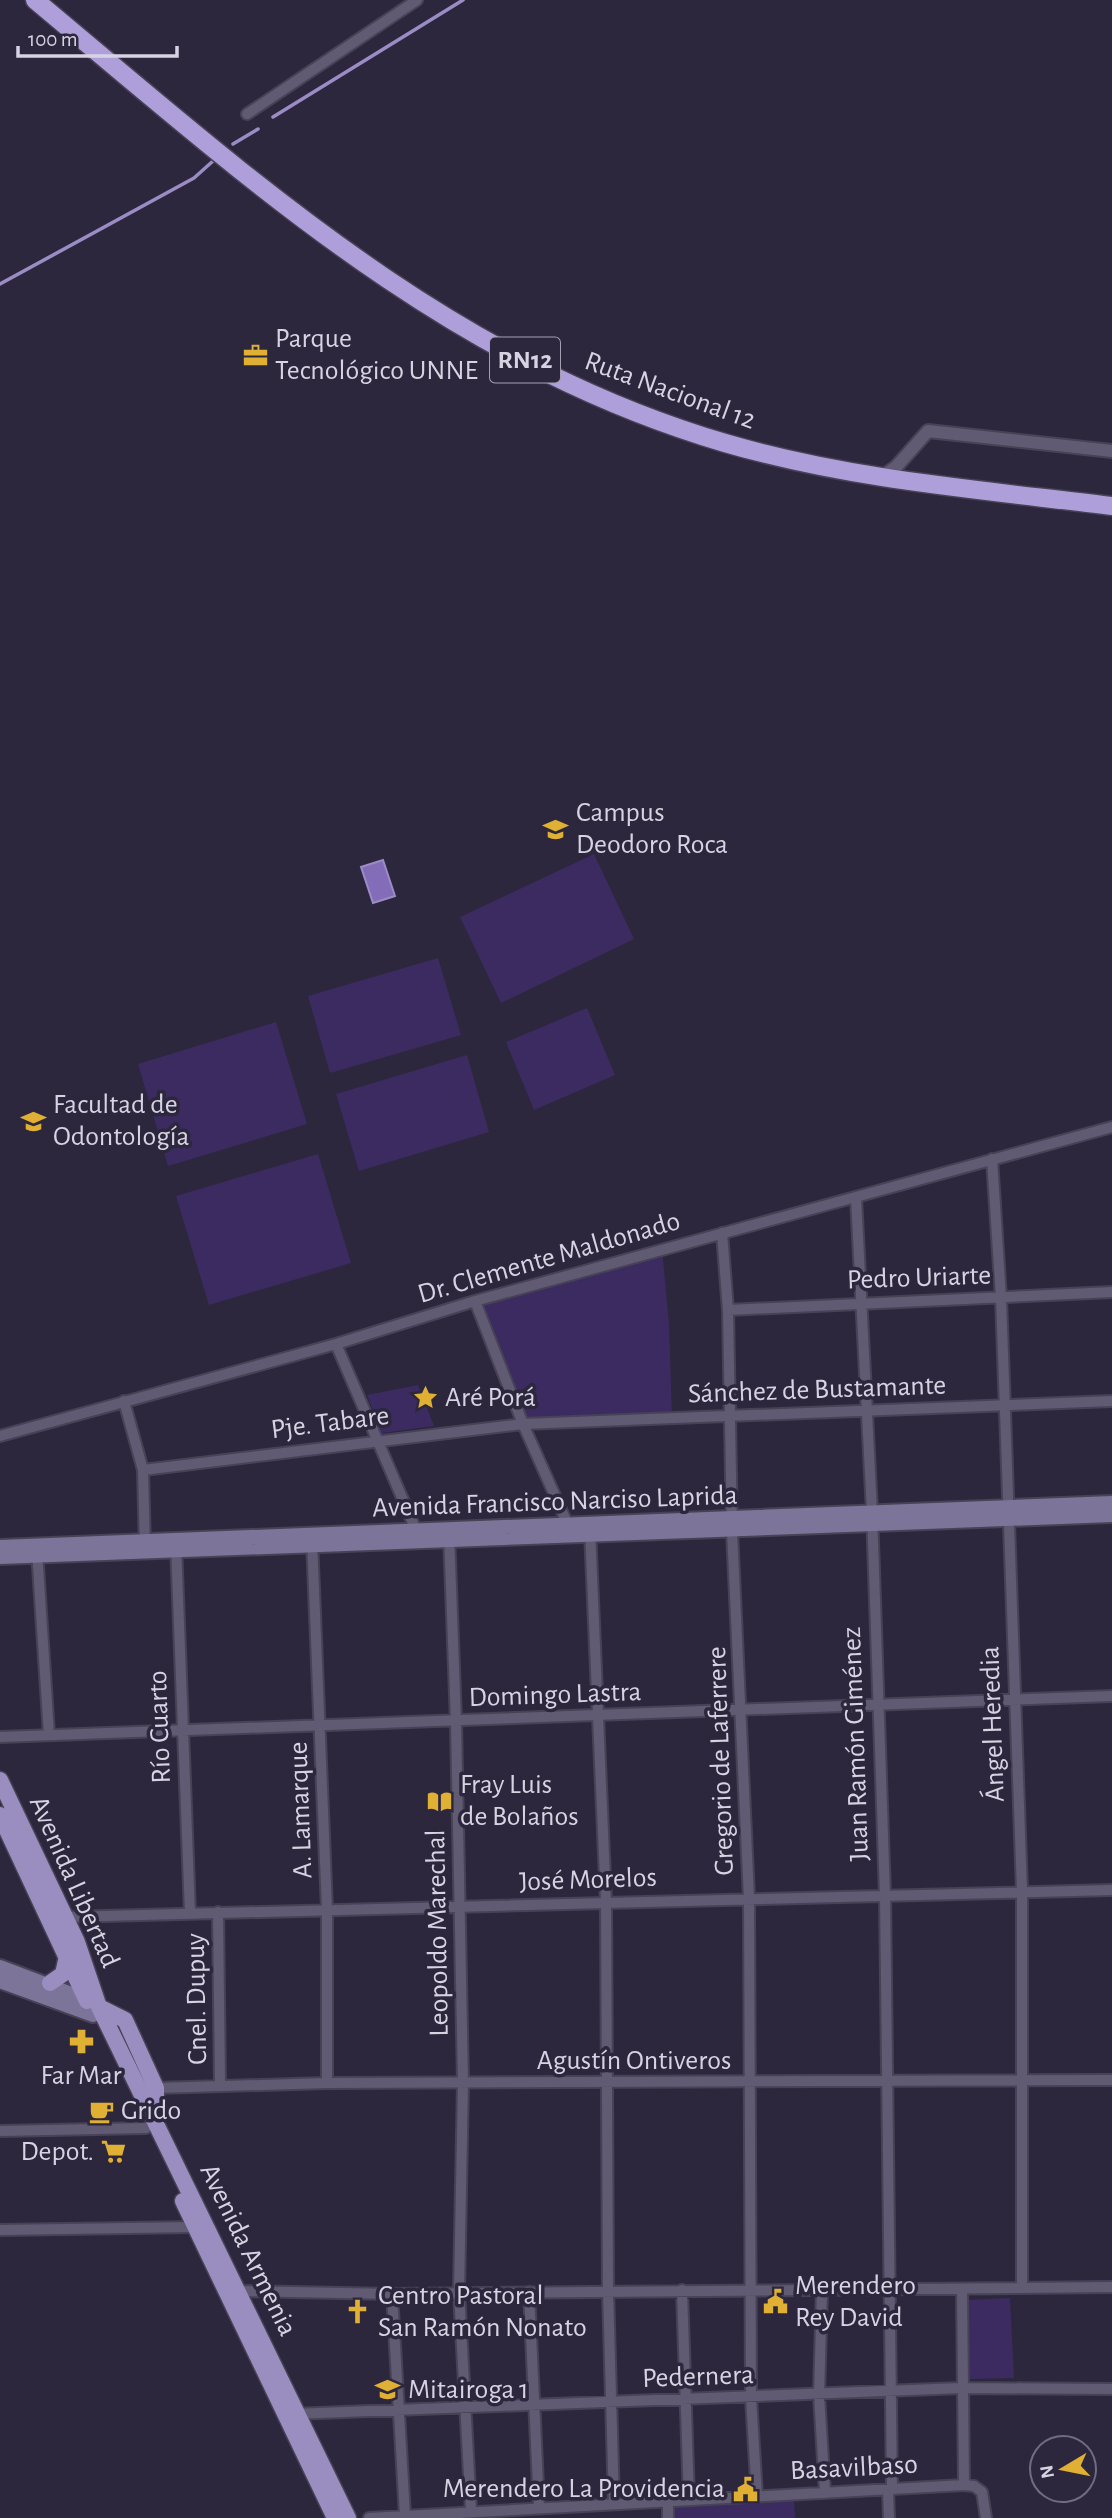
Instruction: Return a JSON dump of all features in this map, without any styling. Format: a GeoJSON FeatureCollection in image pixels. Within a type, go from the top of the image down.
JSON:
{"type":"FeatureCollection","features":[{"type":"Feature","properties":{"kind":"highway","name":"Ruta Nacional 12"},"geometry":{"type":"LineString","coordinates":[[35,0],[290,212],[464,330],[590,393],[681,429],[797,462],[882,477],[1112,506]]}},
{"type":"Feature","properties":{"kind":"main road","name":"Avenida Francisco Narciso Laprida"},"geometry":{"type":"LineString","coordinates":[[1008,1514],[1112,1503]]}},
{"type":"Feature","properties":{"kind":"main road","name":"Avenida Francisco Narciso Laprida"},"geometry":{"type":"LineString","coordinates":[[449,1536],[1008,1514],[1112,1515]]}},
{"type":"Feature","properties":{"kind":"main road","name":"Avenida Francisco Narciso Laprida"},"geometry":{"type":"LineString","coordinates":[[0,1547],[37,1550],[419,1538],[568,1525],[590,1531]]}},
{"type":"Feature","properties":{"kind":"main road","name":"Avenida Francisco Narciso Laprida"},"geometry":{"type":"LineString","coordinates":[[0,1558],[37,1550]]}},
{"type":"Feature","properties":{"kind":"main road","name":"Avenida Libertad"},"geometry":{"type":"LineString","coordinates":[[0,1780],[66,1917],[93,2006]]}},
{"type":"Feature","properties":{"kind":"main road","name":"Avenida Libertad"},"geometry":{"type":"LineString","coordinates":[[0,1815],[93,2006]]}},
{"type":"Feature","properties":{"kind":"main road"},"geometry":{"type":"LineString","coordinates":[[50,1983],[63,1974],[67,1956]]}},
{"type":"Feature","properties":{"kind":"main road"},"geometry":{"type":"LineString","coordinates":[[0,1966],[50,1983],[125,2020],[156,2088],[151,2126]]}},
{"type":"Feature","properties":{"kind":"main road"},"geometry":{"type":"LineString","coordinates":[[0,1981],[93,2006]]}},
{"type":"Feature","properties":{"kind":"main road","name":"Avenida Armenia"},"geometry":{"type":"LineString","coordinates":[[93,2006],[292,2415],[348,2518]]}},
{"type":"Feature","properties":{"kind":"main road","name":"Avenida Armenia"},"geometry":{"type":"LineString","coordinates":[[151,2126],[195,2227],[234,2294]]}},
{"type":"Feature","properties":{"kind":"main road","name":"Avenida Armenia"},"geometry":{"type":"LineString","coordinates":[[292,2415],[335,2518]]}},
{"type":"Feature","properties":{"kind":"street"},"geometry":{"type":"LineString","coordinates":[[247,114],[418,0]]}},
{"type":"Feature","properties":{"kind":"street"},"geometry":{"type":"LineString","coordinates":[[882,477],[896,467],[928,431],[1112,451]]}},
{"type":"Feature","properties":{"kind":"street","name":"Dr. Clemente Maldonado"},"geometry":{"type":"LineString","coordinates":[[0,1436],[336,1343],[475,1301],[1112,1127]]}},
{"type":"Feature","properties":{"kind":"street","name":"Ángel Heredia"},"geometry":{"type":"LineString","coordinates":[[992,1159],[1001,1298],[1022,1891],[1022,2287]]}},
{"type":"Feature","properties":{"kind":"street","name":"Juan Ramón Giménez"},"geometry":{"type":"LineString","coordinates":[[856,1197],[872,1519],[885,1895],[889,2518]]}},
{"type":"Feature","properties":{"kind":"street","name":"Gregorio de Laferrere"},"geometry":{"type":"LineString","coordinates":[[722,1233],[728,1310],[732,1525],[743,1709],[750,1898],[751,2398],[757,2496]]}},
{"type":"Feature","properties":{"kind":"street","name":"Pedro Uriarte"},"geometry":{"type":"LineString","coordinates":[[728,1310],[1112,1292]]}},
{"type":"Feature","properties":{"kind":"street"},"geometry":{"type":"LineString","coordinates":[[475,1301],[523,1424],[568,1525]]}},
{"type":"Feature","properties":{"kind":"street"},"geometry":{"type":"LineString","coordinates":[[336,1343],[419,1538]]}},
{"type":"Feature","properties":{"kind":"street"},"geometry":{"type":"LineString","coordinates":[[124,1401],[142,1469],[145,1546]]}},
{"type":"Feature","properties":{"kind":"street","name":"Sánchez de Bustamante"},"geometry":{"type":"LineString","coordinates":[[523,1424],[1112,1401]]}},
{"type":"Feature","properties":{"kind":"street","name":"Pje. Tabare"},"geometry":{"type":"LineString","coordinates":[[142,1469],[523,1424]]}},
{"type":"Feature","properties":{"kind":"street"},"geometry":{"type":"LineString","coordinates":[[590,1531],[606,1902],[608,2290],[614,2504]]}},
{"type":"Feature","properties":{"kind":"street","name":"Leopoldo Marechal"},"geometry":{"type":"LineString","coordinates":[[449,1536],[461,1908],[463,2083],[459,2292],[471,2511]]}},
{"type":"Feature","properties":{"kind":"street","name":"A. Lamarque"},"geometry":{"type":"LineString","coordinates":[[312,1541],[327,1910],[327,2083]]}},
{"type":"Feature","properties":{"kind":"street","name":"Río Cuarto"},"geometry":{"type":"LineString","coordinates":[[176,1545],[190,1913]]}},
{"type":"Feature","properties":{"kind":"street"},"geometry":{"type":"LineString","coordinates":[[37,1550],[49,1735]]}},
{"type":"Feature","properties":{"kind":"street","name":"Domingo Lastra"},"geometry":{"type":"LineString","coordinates":[[0,1737],[1112,1696]]}},
{"type":"Feature","properties":{"kind":"street","name":"José Morelos"},"geometry":{"type":"LineString","coordinates":[[66,1917],[1112,1890]]}},
{"type":"Feature","properties":{"kind":"street","name":"Cnel. Dupuy"},"geometry":{"type":"LineString","coordinates":[[218,1912],[220,2085]]}},
{"type":"Feature","properties":{"kind":"street","name":"Agustín Ontiveros"},"geometry":{"type":"LineString","coordinates":[[156,2088],[327,2083],[1112,2080]]}},
{"type":"Feature","properties":{"kind":"street"},"geometry":{"type":"LineString","coordinates":[[0,2131],[151,2126]]}},
{"type":"Feature","properties":{"kind":"street"},"geometry":{"type":"LineString","coordinates":[[0,2230],[195,2227]]}},
{"type":"Feature","properties":{"kind":"street"},"geometry":{"type":"LineString","coordinates":[[234,2294],[1112,2287]]}},
{"type":"Feature","properties":{"kind":"street"},"geometry":{"type":"LineString","coordinates":[[822,2289],[819,2395],[825,2493]]}},
{"type":"Feature","properties":{"kind":"street"},"geometry":{"type":"LineString","coordinates":[[962,2289],[964,2485],[974,2486],[982,2492],[986,2518]]}},
{"type":"Feature","properties":{"kind":"street"},"geometry":{"type":"LineString","coordinates":[[682,2290],[684,2400],[690,2500]]}},
{"type":"Feature","properties":{"kind":"street"},"geometry":{"type":"LineString","coordinates":[[530,2292],[539,2507]]}},
{"type":"Feature","properties":{"kind":"street"},"geometry":{"type":"LineString","coordinates":[[392,2294],[405,2516]]}},
{"type":"Feature","properties":{"kind":"street","name":"Pedernera"},"geometry":{"type":"LineString","coordinates":[[292,2415],[961,2388],[1112,2389]]}},
{"type":"Feature","properties":{"kind":"street","name":"Basavilbaso"},"geometry":{"type":"LineString","coordinates":[[369,2518],[964,2485]]}},
{"type":"Feature","properties":{"kind":"street"},"geometry":{"type":"LineString","coordinates":[[668,2502],[668,2518]]}},
{"type":"Feature","properties":{"kind":"shaded area"},"geometry":{"type":"Polygon","coordinates":[[[594,854],[634,939],[501,1003],[460,917],[594,854]]]}},
{"type":"Feature","properties":{"kind":"shaded area"},"geometry":{"type":"Polygon","coordinates":[[[383,860],[395,896],[373,903],[361,867],[383,860]]]}},
{"type":"Feature","properties":{"kind":"shaded area"},"geometry":{"type":"Polygon","coordinates":[[[438,958],[461,1035],[330,1073],[308,996],[438,958]]]}},
{"type":"Feature","properties":{"kind":"shaded area"},"geometry":{"type":"Polygon","coordinates":[[[587,1008],[615,1075],[534,1110],[506,1042],[587,1008]]]}},
{"type":"Feature","properties":{"kind":"shaded area"},"geometry":{"type":"Polygon","coordinates":[[[276,1022],[307,1124],[168,1166],[138,1064],[276,1022]]]}},
{"type":"Feature","properties":{"kind":"shaded area"},"geometry":{"type":"Polygon","coordinates":[[[467,1055],[489,1132],[359,1171],[336,1094],[467,1055]]]}},
{"type":"Feature","properties":{"kind":"shaded area"},"geometry":{"type":"Polygon","coordinates":[[[318,1154],[351,1263],[209,1305],[176,1196],[318,1154]]]}},
{"type":"Feature","properties":{"kind":"shaded area"},"geometry":{"type":"Polygon","coordinates":[[[662,1249],[669,1324],[672,1418],[523,1424],[475,1301],[662,1249]]]}},
{"type":"Feature","properties":{"kind":"shaded area"},"geometry":{"type":"Polygon","coordinates":[[[418,1385],[434,1426],[382,1433],[367,1395],[418,1385]]]}},
{"type":"Feature","properties":{"kind":"shaded area"},"geometry":{"type":"Polygon","coordinates":[[[1010,2298],[1014,2378],[970,2379],[967,2300],[1010,2298]]]}},
{"type":"Feature","properties":{"kind":"shaded area"},"geometry":{"type":"Polygon","coordinates":[[[794,2499],[795,2518],[675,2518],[675,2505],[794,2499]]]}},
{"type":"Feature","properties":{"kind":"waterway"},"geometry":{"type":"LineString","coordinates":[[273,117],[463,0]]}},
{"type":"Feature","properties":{"kind":"waterway"},"geometry":{"type":"LineString","coordinates":[[233,144],[258,129]]}},
{"type":"Feature","properties":{"kind":"waterway"},"geometry":{"type":"LineString","coordinates":[[0,284],[194,178],[213,161]]}},
{"type":"Feature","properties":{"kind":"place","name":"Parque Tecnológico UNNE"},"geometry":{"type":"Point","coordinates":[255,355]}},
{"type":"Feature","properties":{"kind":"place","name":"Campus Deodoro Roca"},"geometry":{"type":"Point","coordinates":[556,829]}},
{"type":"Feature","properties":{"kind":"place","name":"Facultad de Odontología"},"geometry":{"type":"Point","coordinates":[33,1121]}},
{"type":"Feature","properties":{"kind":"place","name":"Aré Porá"},"geometry":{"type":"Point","coordinates":[425,1398]}},
{"type":"Feature","properties":{"kind":"place","name":"Fray Luis de Bolaños"},"geometry":{"type":"Point","coordinates":[440,1801]}},
{"type":"Feature","properties":{"kind":"place","name":"Far Mar"},"geometry":{"type":"Point","coordinates":[81,2042]}},
{"type":"Feature","properties":{"kind":"place","name":"Grido"},"geometry":{"type":"Point","coordinates":[101,2111]}},
{"type":"Feature","properties":{"kind":"place","name":"Depot."},"geometry":{"type":"Point","coordinates":[114,2152]}},
{"type":"Feature","properties":{"kind":"place","name":"Merendero Rey David"},"geometry":{"type":"Point","coordinates":[775,2302]}},
{"type":"Feature","properties":{"kind":"place","name":"Centro Pastoral San Ramón Nonato"},"geometry":{"type":"Point","coordinates":[358,2312]}},
{"type":"Feature","properties":{"kind":"place","name":"Mitairoga 1"},"geometry":{"type":"Point","coordinates":[388,2390]}},
{"type":"Feature","properties":{"kind":"place","name":"Merendero La Providencia"},"geometry":{"type":"Point","coordinates":[745,2489]}}]}
